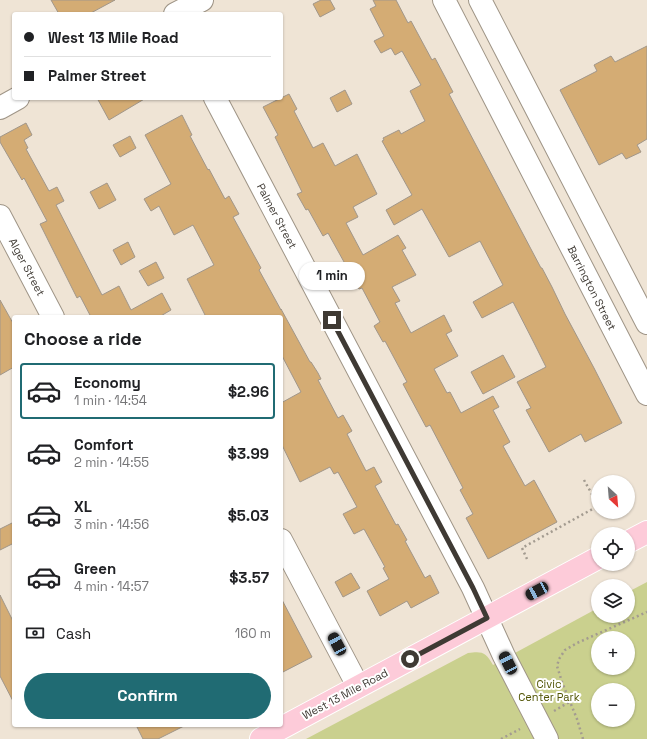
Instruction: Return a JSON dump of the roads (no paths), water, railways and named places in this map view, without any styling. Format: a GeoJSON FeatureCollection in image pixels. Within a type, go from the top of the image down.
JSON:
{"type":"FeatureCollection","features":[{"type":"Feature","properties":{"kind":"main road"},"geometry":{"type":"LineString","coordinates":[[635,538],[647,532]]}},
{"type":"Feature","properties":{"kind":"main road","name":"West 13 Mile Road"},"geometry":{"type":"LineString","coordinates":[[283,724],[591,562]]}},
{"type":"Feature","properties":{"kind":"main road","name":"West 13 Mile Road"},"geometry":{"type":"LineString","coordinates":[[268,732],[278,727]]}},
{"type":"Feature","properties":{"kind":"street"},"geometry":{"type":"LineString","coordinates":[[163,0],[170,12]]}},
{"type":"Feature","properties":{"kind":"street"},"geometry":{"type":"LineString","coordinates":[[179,12],[202,0]]}},
{"type":"Feature","properties":{"kind":"street","name":"Barrington Street"},"geometry":{"type":"LineString","coordinates":[[444,0],[647,394]]}},
{"type":"Feature","properties":{"kind":"street"},"geometry":{"type":"LineString","coordinates":[[480,0],[647,322]]}},
{"type":"Feature","properties":{"kind":"street"},"geometry":{"type":"LineString","coordinates":[[0,108],[14,100]]}},
{"type":"Feature","properties":{"kind":"street","name":"Palmer Street"},"geometry":{"type":"LineString","coordinates":[[216,100],[473,588],[504,656],[547,739]]}},
{"type":"Feature","properties":{"kind":"street"},"geometry":{"type":"LineString","coordinates":[[538,181],[566,167]]}},
{"type":"Feature","properties":{"kind":"street","name":"Alger Street"},"geometry":{"type":"LineString","coordinates":[[0,216],[52,315]]}},
{"type":"Feature","properties":{"kind":"street"},"geometry":{"type":"LineString","coordinates":[[283,544],[358,686]]}},
{"type":"Feature","properties":{"kind":"park label","name":"Civic Center Park"},"geometry":{"type":"Point","coordinates":[549,690]}}]}
